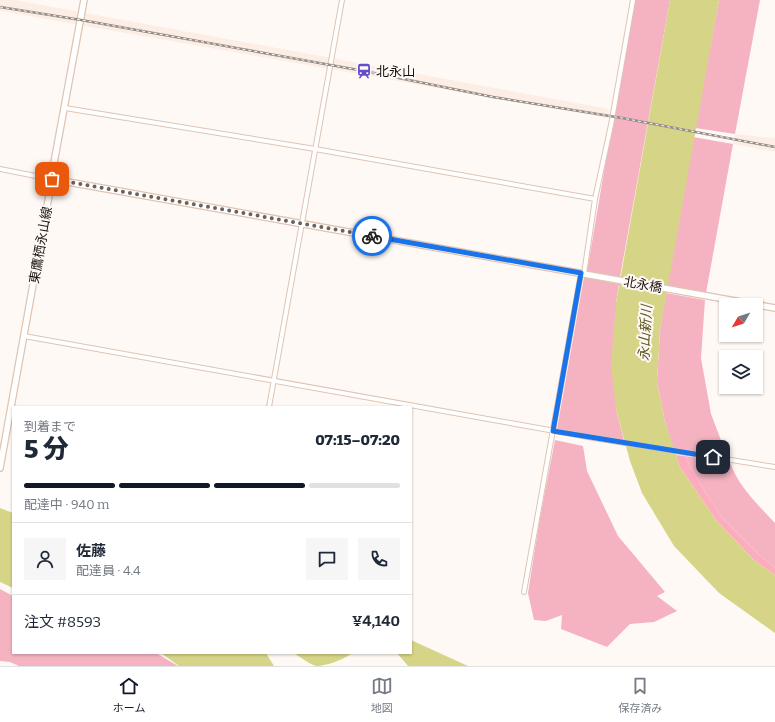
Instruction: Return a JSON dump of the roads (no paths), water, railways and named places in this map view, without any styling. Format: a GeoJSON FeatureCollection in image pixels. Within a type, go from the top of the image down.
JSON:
{"type":"FeatureCollection","features":[{"type":"Feature","properties":{"kind":"main road","name":"東鷹栖永山線"},"geometry":{"type":"LineString","coordinates":[[0,468],[84,0]]}},
{"type":"Feature","properties":{"kind":"main road","name":"北永橋"},"geometry":{"type":"LineString","coordinates":[[52,179],[775,308]]}},
{"type":"Feature","properties":{"kind":"street"},"geometry":{"type":"LineString","coordinates":[[268,406],[342,0]]}},
{"type":"Feature","properties":{"kind":"street"},"geometry":{"type":"LineString","coordinates":[[524,592],[583,274],[595,199],[611,125],[633,0]]}},
{"type":"Feature","properties":{"kind":"street"},"geometry":{"type":"LineString","coordinates":[[65,108],[315,149],[595,199]]}},
{"type":"Feature","properties":{"kind":"street"},"geometry":{"type":"LineString","coordinates":[[0,169],[52,179]]}},
{"type":"Feature","properties":{"kind":"street"},"geometry":{"type":"LineString","coordinates":[[24,336],[553,431],[775,467]]}},
{"type":"Feature","properties":{"kind":"water","name":"永山新川"},"geometry":{"type":"Polygon","coordinates":[[[670,0],[719,0],[660,330],[657,382],[665,422],[680,467],[716,520],[754,560],[775,575],[775,633],[719,593],[674,546],[642,493],[630,461],[616,409],[611,365],[616,303],[670,0]]]}},
{"type":"Feature","properties":{"kind":"water"},"geometry":{"type":"Polygon","coordinates":[[[0,508],[12,513],[12,588],[0,582],[0,508]]]}},
{"type":"Feature","properties":{"kind":"water"},"geometry":{"type":"Polygon","coordinates":[[[412,640],[468,666],[408,666],[398,654],[412,654],[412,640]]]}},
{"type":"Feature","properties":{"kind":"water"},"geometry":{"type":"Polygon","coordinates":[[[162,654],[267,654],[274,666],[179,666],[162,654]]]}},
{"type":"Feature","properties":{"kind":"water"},"geometry":{"type":"Polygon","coordinates":[[[296,654],[351,654],[336,662],[325,665],[316,666],[296,654]]]}},
{"type":"Feature","properties":{"kind":"railway"},"geometry":{"type":"LineString","coordinates":[[0,7],[81,20],[364,71],[493,97],[622,118],[775,147]]}},
{"type":"Feature","properties":{"kind":"place","name":"北永山"},"geometry":{"type":"Point","coordinates":[364,71]}}]}
